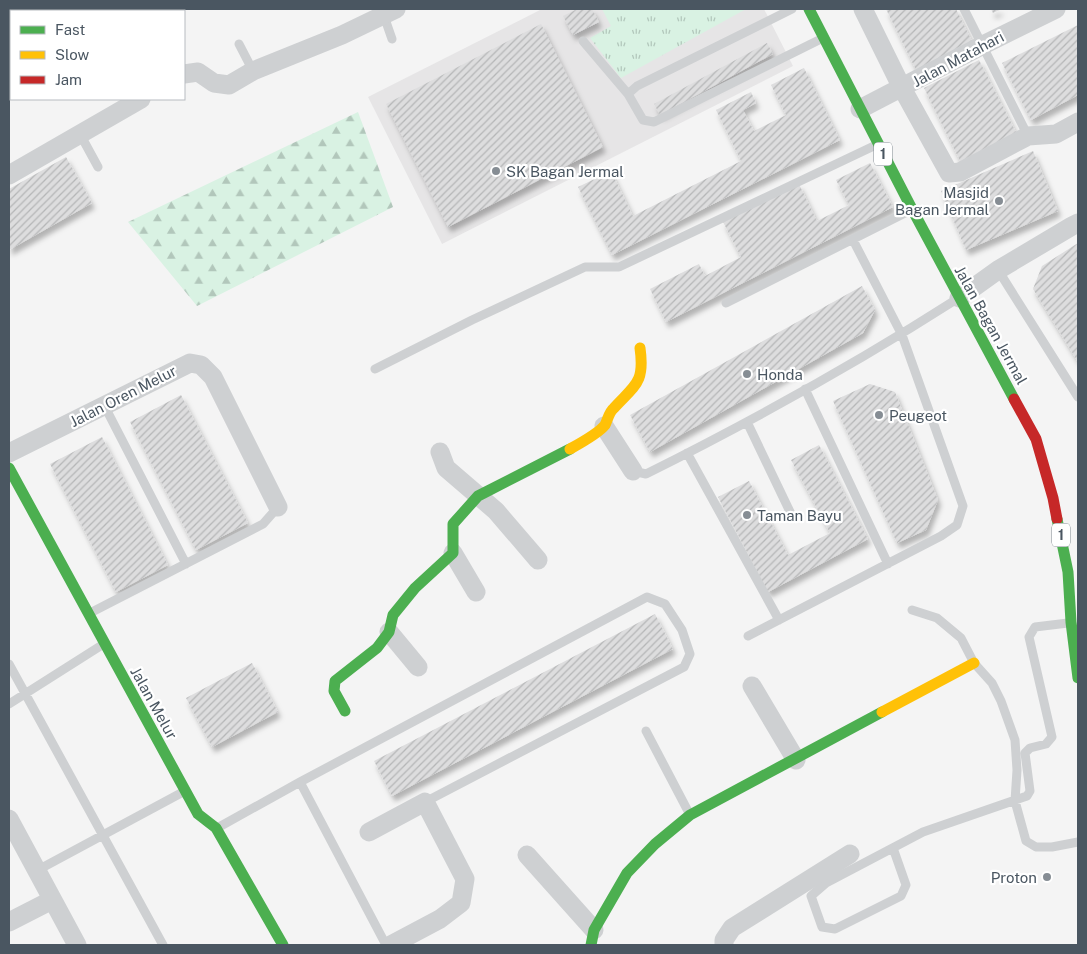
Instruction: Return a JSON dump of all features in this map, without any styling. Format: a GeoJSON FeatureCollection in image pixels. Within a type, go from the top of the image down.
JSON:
{"type":"FeatureCollection","features":[{"type":"Feature","properties":{"kind":"street","name":"Jalan Bagan Jermal"},"geometry":{"type":"LineString","coordinates":[[809,9],[912,210],[1036,439],[1073,571],[1071,622],[1078,678]]}},
{"type":"Feature","properties":{"kind":"street"},"geometry":{"type":"LineString","coordinates":[[862,9],[948,173],[960,172],[1028,136],[1056,134],[1078,122]]}},
{"type":"Feature","properties":{"kind":"street","name":"Jalan Matahari"},"geometry":{"type":"LineString","coordinates":[[860,109],[1056,9]]}},
{"type":"Feature","properties":{"kind":"street"},"geometry":{"type":"LineString","coordinates":[[185,73],[198,72],[214,83],[228,85],[253,71],[385,11]]}},
{"type":"Feature","properties":{"kind":"street"},"geometry":{"type":"LineString","coordinates":[[9,175],[139,100]]}},
{"type":"Feature","properties":{"kind":"street"},"geometry":{"type":"LineString","coordinates":[[959,298],[998,270],[1078,223]]}},
{"type":"Feature","properties":{"kind":"street"},"geometry":{"type":"LineString","coordinates":[[476,592],[453,553],[453,524],[478,496],[579,444],[604,426],[612,409],[628,395],[638,382],[642,362],[640,348]]}},
{"type":"Feature","properties":{"kind":"street","name":"Jalan Oren Melur"},"geometry":{"type":"LineString","coordinates":[[9,453],[190,362],[201,366],[213,377],[278,507]]}},
{"type":"Feature","properties":{"kind":"street"},"geometry":{"type":"LineString","coordinates":[[604,426],[634,472]]}},
{"type":"Feature","properties":{"kind":"street"},"geometry":{"type":"LineString","coordinates":[[440,452],[446,468],[496,511],[538,560]]}},
{"type":"Feature","properties":{"kind":"street","name":"Jalan Melur"},"geometry":{"type":"LineString","coordinates":[[9,468],[198,814],[216,828],[283,945]]}},
{"type":"Feature","properties":{"kind":"street"},"geometry":{"type":"LineString","coordinates":[[344,711],[334,691],[336,681],[377,648],[389,632],[393,615],[415,588],[453,553]]}},
{"type":"Feature","properties":{"kind":"street"},"geometry":{"type":"LineString","coordinates":[[389,632],[418,667]]}},
{"type":"Feature","properties":{"kind":"street"},"geometry":{"type":"LineString","coordinates":[[527,856],[592,938],[627,873],[655,844],[690,816],[974,663]]}},
{"type":"Feature","properties":{"kind":"street"},"geometry":{"type":"LineString","coordinates":[[752,686],[796,760]]}},
{"type":"Feature","properties":{"kind":"street"},"geometry":{"type":"LineString","coordinates":[[369,832],[425,802],[466,879],[461,903],[440,919],[391,945]]}},
{"type":"Feature","properties":{"kind":"street"},"geometry":{"type":"LineString","coordinates":[[9,819],[77,945]]}},
{"type":"Feature","properties":{"kind":"street"},"geometry":{"type":"LineString","coordinates":[[724,945],[724,940],[732,928],[850,854]]}},
{"type":"Feature","properties":{"kind":"street"},"geometry":{"type":"LineString","coordinates":[[9,922],[52,900]]}},
{"type":"Feature","properties":{"kind":"lane"},"geometry":{"type":"LineString","coordinates":[[628,94],[646,81],[792,9]]}},
{"type":"Feature","properties":{"kind":"lane"},"geometry":{"type":"LineString","coordinates":[[964,9],[1028,136]]}},
{"type":"Feature","properties":{"kind":"lane"},"geometry":{"type":"LineString","coordinates":[[385,11],[392,39]]}},
{"type":"Feature","properties":{"kind":"lane"},"geometry":{"type":"LineString","coordinates":[[583,41],[628,94],[643,120],[654,122],[823,38]]}},
{"type":"Feature","properties":{"kind":"lane"},"geometry":{"type":"LineString","coordinates":[[239,44],[253,71]]}},
{"type":"Feature","properties":{"kind":"lane"},"geometry":{"type":"LineString","coordinates":[[80,134],[98,167]]}},
{"type":"Feature","properties":{"kind":"lane"},"geometry":{"type":"LineString","coordinates":[[375,369],[472,320],[586,267],[619,267],[878,144]]}},
{"type":"Feature","properties":{"kind":"lane"},"geometry":{"type":"LineString","coordinates":[[726,302],[912,210]]}},
{"type":"Feature","properties":{"kind":"lane"},"geometry":{"type":"LineString","coordinates":[[748,636],[941,536],[957,525],[963,506],[902,335],[853,240]]}},
{"type":"Feature","properties":{"kind":"lane"},"geometry":{"type":"LineString","coordinates":[[998,270],[1078,397]]}},
{"type":"Feature","properties":{"kind":"lane"},"geometry":{"type":"LineString","coordinates":[[634,472],[646,474],[747,422],[902,335],[959,298]]}},
{"type":"Feature","properties":{"kind":"lane"},"geometry":{"type":"LineString","coordinates":[[805,389],[888,564]]}},
{"type":"Feature","properties":{"kind":"lane"},"geometry":{"type":"LineString","coordinates":[[104,405],[186,564]]}},
{"type":"Feature","properties":{"kind":"lane"},"geometry":{"type":"LineString","coordinates":[[747,422],[793,518]]}},
{"type":"Feature","properties":{"kind":"lane"},"geometry":{"type":"LineString","coordinates":[[688,453],[779,620]]}},
{"type":"Feature","properties":{"kind":"lane"},"geometry":{"type":"LineString","coordinates":[[88,614],[263,524],[278,507]]}},
{"type":"Feature","properties":{"kind":"lane"},"geometry":{"type":"LineString","coordinates":[[216,828],[647,597],[665,604],[682,630],[690,654],[684,667],[425,802]]}},
{"type":"Feature","properties":{"kind":"lane"},"geometry":{"type":"LineString","coordinates":[[912,610],[937,618],[961,638],[974,663],[992,683],[1001,701],[1015,740],[1017,770],[1014,801],[1026,841],[1036,848],[1078,842]]}},
{"type":"Feature","properties":{"kind":"lane"},"geometry":{"type":"LineString","coordinates":[[893,848],[906,886],[901,896],[835,929],[822,927],[811,896],[826,883],[923,832],[1027,796],[1030,791],[1024,753],[1030,748],[1046,744],[1052,737],[1029,638],[1035,627],[1071,622]]}},
{"type":"Feature","properties":{"kind":"lane"},"geometry":{"type":"LineString","coordinates":[[9,704],[105,644]]}},
{"type":"Feature","properties":{"kind":"lane"},"geometry":{"type":"LineString","coordinates":[[9,664],[163,945]]}},
{"type":"Feature","properties":{"kind":"lane"},"geometry":{"type":"LineString","coordinates":[[646,732],[690,816]]}},
{"type":"Feature","properties":{"kind":"lane"},"geometry":{"type":"LineString","coordinates":[[300,782],[386,945]]}},
{"type":"Feature","properties":{"kind":"lane"},"geometry":{"type":"LineString","coordinates":[[36,871],[186,791]]}},
{"type":"Feature","properties":{"kind":"shaded area","name":"SK Bagan Jermal"},"geometry":{"type":"Polygon","coordinates":[[[542,9],[764,9],[793,66],[442,244],[368,97],[542,9]]]}},
{"type":"Feature","properties":{"kind":"green space"},"geometry":{"type":"Polygon","coordinates":[[[602,9],[746,9],[621,78],[590,38],[611,26],[602,9]]]}},
{"type":"Feature","properties":{"kind":"green space"},"geometry":{"type":"Polygon","coordinates":[[[358,112],[393,207],[197,306],[128,222],[358,112]]]}},
{"type":"Feature","properties":{"kind":"building"},"geometry":{"type":"Polygon","coordinates":[[[577,9],[592,9],[599,22],[573,35],[563,16],[577,9]]]}},
{"type":"Feature","properties":{"kind":"building"},"geometry":{"type":"Polygon","coordinates":[[[886,9],[956,9],[972,41],[916,70],[886,9]]]}},
{"type":"Feature","properties":{"kind":"building"},"geometry":{"type":"Polygon","coordinates":[[[991,9],[1002,9],[993,13],[991,9]]]}},
{"type":"Feature","properties":{"kind":"building"},"geometry":{"type":"Polygon","coordinates":[[[541,24],[603,147],[448,227],[386,104],[541,24]]]}},
{"type":"Feature","properties":{"kind":"building"},"geometry":{"type":"Polygon","coordinates":[[[1078,25],[1078,95],[1031,120],[1002,63],[1078,25]]]}},
{"type":"Feature","properties":{"kind":"building"},"geometry":{"type":"Polygon","coordinates":[[[767,43],[773,54],[660,115],[654,104],[767,43]]]}},
{"type":"Feature","properties":{"kind":"building"},"geometry":{"type":"Polygon","coordinates":[[[979,60],[1018,136],[962,165],[924,88],[979,60]]]}},
{"type":"Feature","properties":{"kind":"building"},"geometry":{"type":"Polygon","coordinates":[[[804,68],[840,140],[612,255],[578,187],[611,171],[633,216],[741,161],[716,110],[751,92],[756,103],[743,110],[754,131],[786,115],[771,85],[804,68]]]}},
{"type":"Feature","properties":{"kind":"building","name":"Masjid Bagan Jermal"},"geometry":{"type":"Polygon","coordinates":[[[1033,151],[1058,211],[966,250],[941,191],[1033,151]]]}},
{"type":"Feature","properties":{"kind":"building"},"geometry":{"type":"Polygon","coordinates":[[[66,157],[92,203],[9,250],[9,189],[66,157]]]}},
{"type":"Feature","properties":{"kind":"building"},"geometry":{"type":"Polygon","coordinates":[[[870,163],[893,207],[666,322],[650,289],[699,264],[705,276],[741,257],[723,222],[799,184],[817,221],[849,205],[836,180],[870,163]]]}},
{"type":"Feature","properties":{"kind":"building"},"geometry":{"type":"Polygon","coordinates":[[[1078,243],[1078,362],[1033,289],[1042,266],[1078,243]]]}},
{"type":"Feature","properties":{"kind":"building","name":"Honda"},"geometry":{"type":"Polygon","coordinates":[[[862,286],[875,310],[863,333],[650,452],[630,415],[862,286]]]}},
{"type":"Feature","properties":{"kind":"building"},"geometry":{"type":"Polygon","coordinates":[[[870,384],[895,392],[938,500],[926,530],[897,543],[833,401],[870,384]]]}},
{"type":"Feature","properties":{"kind":"building"},"geometry":{"type":"Polygon","coordinates":[[[181,395],[248,523],[196,550],[130,422],[181,395]]]}},
{"type":"Feature","properties":{"kind":"building"},"geometry":{"type":"Polygon","coordinates":[[[102,437],[168,565],[116,592],[50,464],[102,437]]]}},
{"type":"Feature","properties":{"kind":"building","name":"Taman Bayu"},"geometry":{"type":"Polygon","coordinates":[[[819,445],[868,539],[768,592],[718,497],[749,481],[788,555],[830,533],[791,460],[819,445]]]}},
{"type":"Feature","properties":{"kind":"building"},"geometry":{"type":"Polygon","coordinates":[[[655,614],[673,649],[392,796],[374,761],[655,614]]]}},
{"type":"Feature","properties":{"kind":"building"},"geometry":{"type":"Polygon","coordinates":[[[252,663],[278,712],[212,747],[186,698],[252,663]]]}},
{"type":"Feature","properties":{"kind":"traffic: fast"},"geometry":{"type":"LineString","coordinates":[[809,9],[912,209],[1014,399]]}},
{"type":"Feature","properties":{"kind":"traffic: fast"},"geometry":{"type":"LineString","coordinates":[[345,711],[334,691],[335,681],[377,648],[389,632],[393,615],[415,588],[453,553],[453,524],[478,496],[570,449]]}},
{"type":"Feature","properties":{"kind":"traffic: fast"},"geometry":{"type":"LineString","coordinates":[[9,468],[198,814],[216,828],[283,945]]}},
{"type":"Feature","properties":{"kind":"traffic: fast"},"geometry":{"type":"LineString","coordinates":[[1057,519],[1068,572],[1071,622],[1078,678]]}},
{"type":"Feature","properties":{"kind":"traffic: fast"},"geometry":{"type":"LineString","coordinates":[[591,945],[594,930],[627,873],[655,844],[690,815],[882,712]]}},
{"type":"Feature","properties":{"kind":"traffic: slow"},"geometry":{"type":"LineString","coordinates":[[570,449],[602,428],[612,410],[633,388],[640,376],[640,348]]}},
{"type":"Feature","properties":{"kind":"traffic: slow"},"geometry":{"type":"LineString","coordinates":[[882,712],[974,663]]}},
{"type":"Feature","properties":{"kind":"traffic: jam"},"geometry":{"type":"LineString","coordinates":[[1014,399],[1036,439],[1057,519]]}},
{"type":"Feature","properties":{"kind":"place","name":"SK Bagan Jermal"},"geometry":{"type":"Point","coordinates":[496,171]}},
{"type":"Feature","properties":{"kind":"place","name":"Masjid Bagan Jermal"},"geometry":{"type":"Point","coordinates":[999,201]}},
{"type":"Feature","properties":{"kind":"place","name":"Honda"},"geometry":{"type":"Point","coordinates":[747,374]}},
{"type":"Feature","properties":{"kind":"place","name":"Peugeot"},"geometry":{"type":"Point","coordinates":[879,415]}},
{"type":"Feature","properties":{"kind":"place","name":"Taman Bayu"},"geometry":{"type":"Point","coordinates":[747,515]}},
{"type":"Feature","properties":{"kind":"place","name":"Proton"},"geometry":{"type":"Point","coordinates":[1047,877]}}]}
